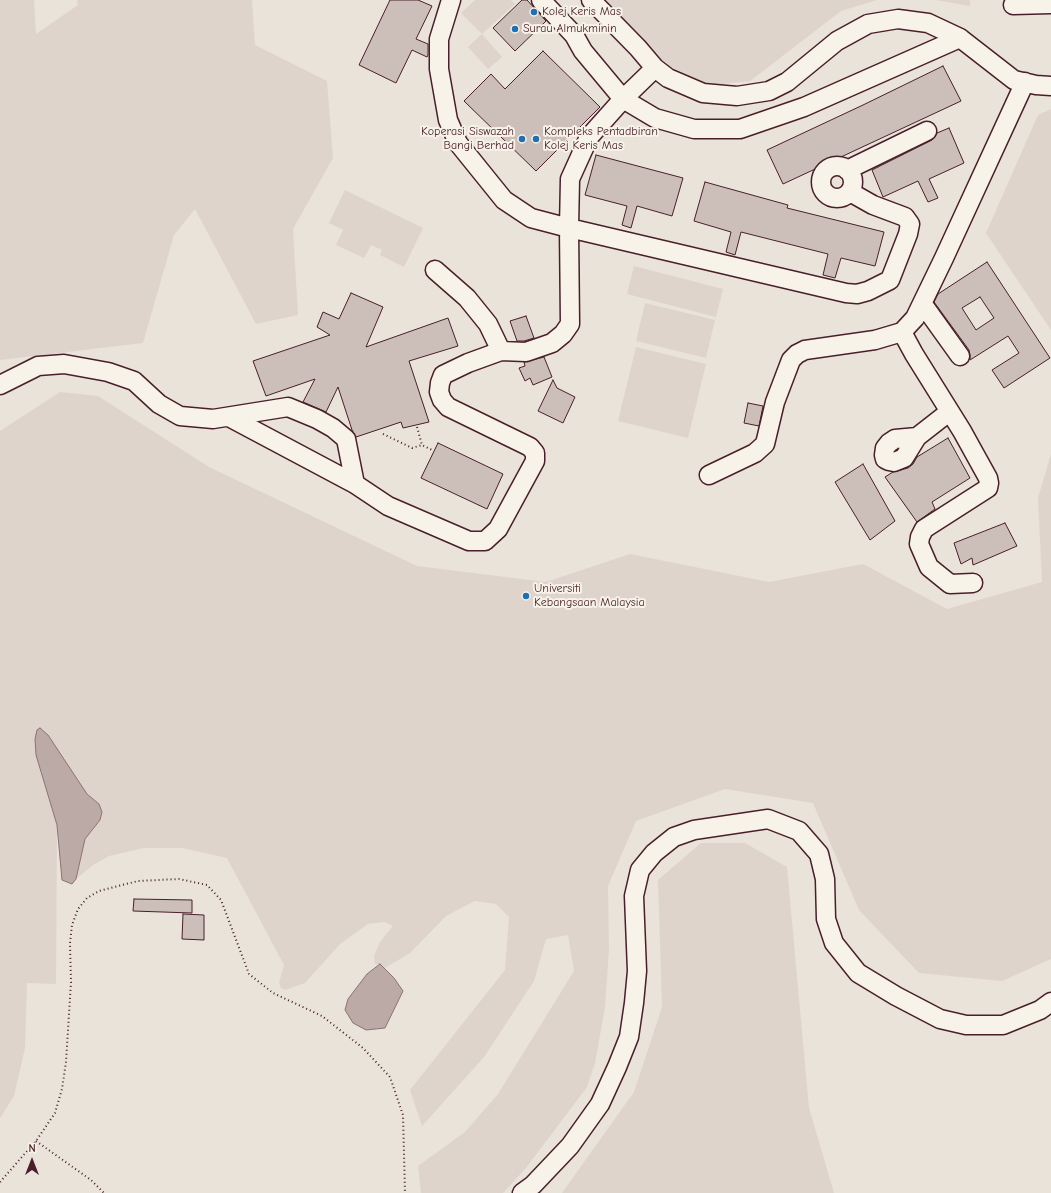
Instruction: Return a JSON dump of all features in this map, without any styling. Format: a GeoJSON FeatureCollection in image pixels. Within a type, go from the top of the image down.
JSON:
{"type":"FeatureCollection","features":[{"type":"Feature","properties":{"kind":"street"},"geometry":{"type":"LineString","coordinates":[[450,0],[439,39],[439,69],[448,120],[458,143],[504,200],[531,218],[846,293],[858,294],[890,280],[908,234],[910,224],[905,216],[873,205],[850,192]]}},
{"type":"Feature","properties":{"kind":"street"},"geometry":{"type":"LineString","coordinates":[[536,0],[583,51],[623,99],[655,118],[694,129],[740,129],[804,107],[960,38]]}},
{"type":"Feature","properties":{"kind":"street"},"geometry":{"type":"LineString","coordinates":[[541,0],[574,35],[583,51]]}},
{"type":"Feature","properties":{"kind":"street"},"geometry":{"type":"LineString","coordinates":[[591,0],[656,68],[668,78],[703,93],[737,96],[770,91],[787,82],[837,41],[868,24],[898,19],[928,23],[960,38],[1014,80],[1036,85],[1051,86]]}},
{"type":"Feature","properties":{"kind":"street"},"geometry":{"type":"LineString","coordinates":[[1013,5],[1051,4]]}},
{"type":"Feature","properties":{"kind":"street"},"geometry":{"type":"LineString","coordinates":[[229,417],[355,484],[388,506],[469,541],[484,541],[498,529],[535,460],[535,453],[530,447],[448,407],[442,400],[439,392],[440,382],[444,375],[468,363],[501,351],[526,352],[552,343],[563,334],[570,324],[570,179],[589,137],[623,99],[656,68]]}},
{"type":"Feature","properties":{"kind":"street"},"geometry":{"type":"LineString","coordinates":[[709,475],[755,453],[765,444],[778,395],[791,360],[797,354],[805,350],[875,340],[902,332],[915,318],[1025,82]]}},
{"type":"Feature","properties":{"kind":"street"},"geometry":{"type":"LineString","coordinates":[[847,170],[927,131]]}},
{"type":"Feature","properties":{"kind":"street"},"geometry":{"type":"LineString","coordinates":[[837,167],[847,170],[853,183],[850,192],[846,196],[835,198],[826,194],[821,184],[827,170],[837,167]]}},
{"type":"Feature","properties":{"kind":"street"},"geometry":{"type":"LineString","coordinates":[[435,270],[467,298],[488,324],[501,351]]}},
{"type":"Feature","properties":{"kind":"street"},"geometry":{"type":"LineString","coordinates":[[922,303],[960,356]]}},
{"type":"Feature","properties":{"kind":"street"},"geometry":{"type":"LineString","coordinates":[[902,332],[966,438],[988,478],[988,488],[924,529],[920,537],[919,544],[929,566],[950,584],[973,583]]}},
{"type":"Feature","properties":{"kind":"street"},"geometry":{"type":"LineString","coordinates":[[0,385],[38,366],[64,364],[108,372],[134,381],[159,404],[180,416],[212,419],[288,408],[317,419],[333,428],[346,439],[355,484]]}},
{"type":"Feature","properties":{"kind":"street"},"geometry":{"type":"LineString","coordinates":[[917,437],[949,412]]}},
{"type":"Feature","properties":{"kind":"street"},"geometry":{"type":"LineString","coordinates":[[522,1193],[533,1186],[570,1146],[600,1104],[617,1067],[629,1037],[634,1003],[637,971],[634,896],[640,870],[654,853],[674,837],[694,830],[768,819],[799,831],[819,854],[825,879],[826,919],[834,943],[858,973],[896,996],[940,1019],[966,1025],[1003,1025],[1040,1010],[1051,1002]]}},
{"type":"Feature","properties":{"kind":"path"},"geometry":{"type":"LineString","coordinates":[[417,427],[422,446]]}},
{"type":"Feature","properties":{"kind":"path"},"geometry":{"type":"LineString","coordinates":[[383,434],[412,448],[422,446],[432,450]]}},
{"type":"Feature","properties":{"kind":"path"},"geometry":{"type":"LineString","coordinates":[[0,1182],[36,1141],[55,1113],[62,1089],[69,1031],[71,982],[70,943],[72,925],[78,909],[87,898],[98,890],[138,881],[179,879],[207,885],[221,900],[239,950],[250,974],[273,993],[322,1016],[363,1048],[390,1077],[403,1115],[405,1193]]}},
{"type":"Feature","properties":{"kind":"path"},"geometry":{"type":"LineString","coordinates":[[36,1141],[91,1180],[104,1193]]}},
{"type":"Feature","properties":{"kind":"shaded area","name":"Universiti Kebangsaan Malaysia"},"geometry":{"type":"Polygon","coordinates":[[[0,0],[1051,0],[1051,1193],[0,1193],[0,0]]]}},
{"type":"Feature","properties":{"kind":"shaded area"},"geometry":{"type":"Polygon","coordinates":[[[0,0],[34,0],[36,34],[78,5],[77,0],[252,0],[255,45],[327,81],[333,158],[293,229],[298,315],[256,324],[195,209],[174,235],[143,343],[0,360],[0,0]]]}},
{"type":"Feature","properties":{"kind":"shaded area"},"geometry":{"type":"Polygon","coordinates":[[[475,0],[511,0],[515,4],[482,34],[461,13],[475,0]]]}},
{"type":"Feature","properties":{"kind":"shaded area"},"geometry":{"type":"Polygon","coordinates":[[[604,0],[877,0],[841,11],[750,81],[711,85],[669,66],[624,23],[604,0]]]}},
{"type":"Feature","properties":{"kind":"shaded area"},"geometry":{"type":"Polygon","coordinates":[[[936,0],[970,0],[970,6],[936,0]]]}},
{"type":"Feature","properties":{"kind":"shaded area"},"geometry":{"type":"Polygon","coordinates":[[[482,34],[502,57],[488,69],[468,47],[482,34]]]}},
{"type":"Feature","properties":{"kind":"shaded area"},"geometry":{"type":"Polygon","coordinates":[[[1051,109],[1051,330],[986,233],[1038,115],[1051,109]]]}},
{"type":"Feature","properties":{"kind":"shaded area"},"geometry":{"type":"Polygon","coordinates":[[[345,190],[423,228],[404,267],[380,255],[382,250],[371,245],[364,258],[336,245],[343,230],[329,223],[345,190]]]}},
{"type":"Feature","properties":{"kind":"shaded area"},"geometry":{"type":"Polygon","coordinates":[[[634,266],[723,289],[716,317],[627,294],[634,266]]]}},
{"type":"Feature","properties":{"kind":"shaded area"},"geometry":{"type":"Polygon","coordinates":[[[645,303],[715,320],[706,358],[636,341],[645,303]]]}},
{"type":"Feature","properties":{"kind":"shaded area"},"geometry":{"type":"Polygon","coordinates":[[[636,347],[706,364],[688,438],[618,421],[636,347]]]}},
{"type":"Feature","properties":{"kind":"shaded area"},"geometry":{"type":"Polygon","coordinates":[[[60,392],[98,396],[209,467],[417,566],[546,582],[630,554],[769,582],[863,564],[947,609],[1042,582],[1038,498],[1051,454],[1051,959],[1002,981],[919,973],[859,910],[813,803],[725,789],[636,821],[608,886],[609,949],[605,1007],[595,1063],[587,1087],[526,1168],[503,1193],[421,1193],[418,1166],[465,1132],[498,1094],[574,971],[568,935],[546,939],[534,981],[484,1057],[422,1126],[410,1090],[505,970],[509,917],[496,904],[475,901],[446,916],[410,953],[385,968],[375,964],[374,956],[380,942],[393,926],[384,922],[368,924],[340,944],[305,983],[285,990],[281,988],[279,983],[284,965],[227,858],[182,848],[144,848],[109,856],[93,865],[76,879],[85,839],[100,820],[99,804],[36,755],[57,825],[56,984],[27,983],[25,1048],[14,1096],[0,1118],[0,431],[60,392]]]}},
{"type":"Feature","properties":{"kind":"shaded area"},"geometry":{"type":"Polygon","coordinates":[[[40,728],[48,735],[87,794],[99,804],[102,812],[100,820],[85,839],[76,879],[72,884],[62,880],[57,825],[36,755],[35,739],[37,730],[40,728]]]}},
{"type":"Feature","properties":{"kind":"shaded area"},"geometry":{"type":"Polygon","coordinates":[[[701,843],[745,843],[787,867],[809,1108],[834,1193],[562,1193],[634,1092],[662,1007],[658,880],[701,843]]]}},
{"type":"Feature","properties":{"kind":"shaded area"},"geometry":{"type":"Polygon","coordinates":[[[380,964],[394,978],[403,991],[385,1028],[366,1030],[353,1023],[345,1010],[348,999],[367,974],[380,964]]]}},
{"type":"Feature","properties":{"kind":"building"},"geometry":{"type":"Polygon","coordinates":[[[390,0],[418,0],[432,6],[416,39],[428,44],[428,55],[427,57],[412,50],[396,83],[359,65],[390,0]]]}},
{"type":"Feature","properties":{"kind":"building","name":"Surau Almukminin"},"geometry":{"type":"Polygon","coordinates":[[[522,0],[527,0],[546,21],[515,51],[493,28],[522,0]]]}},
{"type":"Feature","properties":{"kind":"building","name":"Kompleks Pentadbiran Kolej Keris Mas"},"geometry":{"type":"Polygon","coordinates":[[[543,51],[600,107],[536,171],[464,101],[491,74],[505,89],[543,51]]]}},
{"type":"Feature","properties":{"kind":"building"},"geometry":{"type":"Polygon","coordinates":[[[943,66],[961,101],[783,184],[767,150],[943,66]]]}},
{"type":"Feature","properties":{"kind":"building"},"geometry":{"type":"Polygon","coordinates":[[[949,128],[964,163],[929,179],[938,198],[928,202],[918,181],[883,197],[872,170],[932,140],[937,133],[949,128]]]}},
{"type":"Feature","properties":{"kind":"building"},"geometry":{"type":"Polygon","coordinates":[[[596,155],[683,178],[672,216],[637,206],[631,228],[622,225],[627,206],[585,195],[596,155]]]}},
{"type":"Feature","properties":{"kind":"building"},"geometry":{"type":"Polygon","coordinates":[[[705,182],[788,205],[787,208],[884,232],[875,266],[841,258],[835,278],[823,275],[828,254],[741,232],[735,255],[726,252],[731,232],[694,221],[705,182]]]}},
{"type":"Feature","properties":{"kind":"building"},"geometry":{"type":"Polygon","coordinates":[[[987,262],[1050,358],[1004,388],[992,370],[1019,353],[1008,336],[970,360],[969,350],[934,302],[938,294],[987,262]],[[980,297],[962,308],[976,330],[994,318],[980,297]]]}},
{"type":"Feature","properties":{"kind":"building"},"geometry":{"type":"Polygon","coordinates":[[[351,293],[383,307],[366,347],[448,318],[458,346],[409,361],[429,422],[403,428],[401,422],[356,437],[352,430],[338,387],[326,412],[303,402],[315,379],[266,396],[253,361],[330,335],[317,327],[323,312],[339,319],[351,293]]]}},
{"type":"Feature","properties":{"kind":"building"},"geometry":{"type":"Polygon","coordinates":[[[526,316],[534,338],[524,341],[517,341],[510,321],[526,316]]]}},
{"type":"Feature","properties":{"kind":"building"},"geometry":{"type":"Polygon","coordinates":[[[544,357],[552,377],[533,385],[530,378],[525,381],[519,368],[525,366],[524,362],[544,357]]]}},
{"type":"Feature","properties":{"kind":"building"},"geometry":{"type":"Polygon","coordinates":[[[553,380],[557,388],[575,397],[563,423],[538,411],[553,380]]]}},
{"type":"Feature","properties":{"kind":"building"},"geometry":{"type":"Polygon","coordinates":[[[748,403],[763,406],[759,426],[744,423],[748,403]]]}},
{"type":"Feature","properties":{"kind":"building"},"geometry":{"type":"Polygon","coordinates":[[[948,438],[970,478],[932,502],[935,509],[917,522],[885,477],[893,472],[908,468],[913,464],[917,457],[948,438]]]}},
{"type":"Feature","properties":{"kind":"building"},"geometry":{"type":"Polygon","coordinates":[[[438,443],[503,474],[487,509],[421,478],[438,443]]]}},
{"type":"Feature","properties":{"kind":"building"},"geometry":{"type":"Polygon","coordinates":[[[863,464],[895,521],[870,540],[835,482],[863,464]]]}},
{"type":"Feature","properties":{"kind":"building"},"geometry":{"type":"Polygon","coordinates":[[[1005,523],[1017,546],[973,565],[972,558],[961,564],[954,543],[1005,523]]]}},
{"type":"Feature","properties":{"kind":"building"},"geometry":{"type":"Polygon","coordinates":[[[134,899],[192,900],[192,913],[133,911],[134,899]]]}},
{"type":"Feature","properties":{"kind":"building"},"geometry":{"type":"Polygon","coordinates":[[[183,914],[204,915],[204,940],[182,939],[183,914]]]}},
{"type":"Feature","properties":{"kind":"place","name":"Kolej Keris Mas"},"geometry":{"type":"Point","coordinates":[534,12]}},
{"type":"Feature","properties":{"kind":"place","name":"Surau Almukminin"},"geometry":{"type":"Point","coordinates":[515,29]}},
{"type":"Feature","properties":{"kind":"place","name":"Koperasi Siswazah Bangi Berhad"},"geometry":{"type":"Point","coordinates":[522,139]}},
{"type":"Feature","properties":{"kind":"place","name":"Kompleks Pentadbiran Kolej Keris Mas"},"geometry":{"type":"Point","coordinates":[536,139]}},
{"type":"Feature","properties":{"kind":"place","name":"Universiti Kebangsaan Malaysia"},"geometry":{"type":"Point","coordinates":[526,596]}}]}
